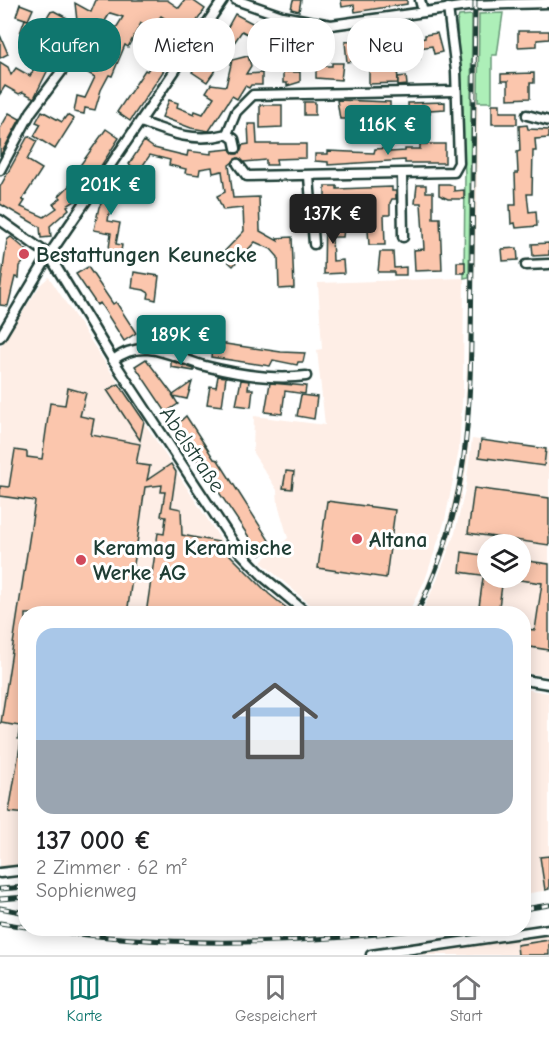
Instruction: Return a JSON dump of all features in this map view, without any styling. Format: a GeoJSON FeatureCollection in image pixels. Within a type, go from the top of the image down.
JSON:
{"type":"FeatureCollection","features":[{"type":"Feature","properties":{"kind":"street"},"geometry":{"type":"LineString","coordinates":[[0,337],[49,255],[223,0]]}},
{"type":"Feature","properties":{"kind":"street"},"geometry":{"type":"LineString","coordinates":[[236,0],[282,16],[331,25],[475,4],[549,3]]}},
{"type":"Feature","properties":{"kind":"street"},"geometry":{"type":"LineString","coordinates":[[420,0],[423,11]]}},
{"type":"Feature","properties":{"kind":"street"},"geometry":{"type":"LineString","coordinates":[[238,164],[247,176],[402,175],[451,173],[456,170],[459,163],[456,92],[448,8]]}},
{"type":"Feature","properties":{"kind":"street"},"geometry":{"type":"LineString","coordinates":[[0,170],[32,112],[61,72]]}},
{"type":"Feature","properties":{"kind":"street"},"geometry":{"type":"LineString","coordinates":[[141,122],[179,136],[210,139],[226,134],[236,112],[253,95],[456,92]]}},
{"type":"Feature","properties":{"kind":"street"},"geometry":{"type":"LineString","coordinates":[[527,115],[549,121]]}},
{"type":"Feature","properties":{"kind":"street"},"geometry":{"type":"LineString","coordinates":[[226,134],[234,139],[236,148]]}},
{"type":"Feature","properties":{"kind":"street"},"geometry":{"type":"LineString","coordinates":[[402,175],[403,237]]}},
{"type":"Feature","properties":{"kind":"street"},"geometry":{"type":"LineString","coordinates":[[309,176],[314,244]]}},
{"type":"Feature","properties":{"kind":"street"},"geometry":{"type":"LineString","coordinates":[[0,220],[49,255]]}},
{"type":"Feature","properties":{"kind":"street","name":"Abelstraße"},"geometry":{"type":"LineString","coordinates":[[49,255],[113,360],[239,551],[266,579],[298,606]]}},
{"type":"Feature","properties":{"kind":"street"},"geometry":{"type":"LineString","coordinates":[[526,265],[549,264]]}},
{"type":"Feature","properties":{"kind":"street"},"geometry":{"type":"LineString","coordinates":[[113,360],[127,350],[145,349],[180,355],[204,366],[287,378],[306,376]]}},
{"type":"Feature","properties":{"kind":"street"},"geometry":{"type":"LineString","coordinates":[[531,681],[549,684]]}},
{"type":"Feature","properties":{"kind":"street"},"geometry":{"type":"LineString","coordinates":[[0,873],[18,871]]}},
{"type":"Feature","properties":{"kind":"street"},"geometry":{"type":"LineString","coordinates":[[531,932],[549,929]]}},
{"type":"Feature","properties":{"kind":"street"},"geometry":{"type":"LineString","coordinates":[[371,955],[501,936]]}},
{"type":"Feature","properties":{"kind":"shaded area"},"geometry":{"type":"Polygon","coordinates":[[[472,0],[479,0],[477,200],[468,459],[460,502],[447,549],[423,606],[416,606],[443,542],[463,457],[468,343],[472,0]]]}},
{"type":"Feature","properties":{"kind":"shaded area"},"geometry":{"type":"Polygon","coordinates":[[[49,277],[232,557],[270,594],[286,606],[18,606],[18,877],[0,879],[0,347],[41,284],[49,277]]]}},
{"type":"Feature","properties":{"kind":"shaded area"},"geometry":{"type":"Polygon","coordinates":[[[464,278],[463,387],[459,450],[445,520],[425,580],[412,606],[312,606],[261,562],[288,538],[278,504],[277,490],[253,453],[254,416],[325,425],[317,350],[322,349],[318,283],[464,278]]]}},
{"type":"Feature","properties":{"kind":"shaded area"},"geometry":{"type":"Polygon","coordinates":[[[472,439],[549,450],[549,676],[531,674],[531,606],[425,606],[455,533],[466,485],[472,439]]]}},
{"type":"Feature","properties":{"kind":"shaded area"},"geometry":{"type":"Polygon","coordinates":[[[531,690],[549,693],[549,890],[531,893],[531,690]]]}},
{"type":"Feature","properties":{"kind":"shaded area"},"geometry":{"type":"Polygon","coordinates":[[[549,935],[549,955],[417,955],[549,935]]]}},
{"type":"Feature","properties":{"kind":"green space"},"geometry":{"type":"Polygon","coordinates":[[[503,13],[497,55],[492,55],[492,102],[478,102],[479,14],[503,13]]]}},
{"type":"Feature","properties":{"kind":"green space"},"geometry":{"type":"Polygon","coordinates":[[[472,15],[469,277],[464,278],[465,174],[457,22],[459,16],[472,15]]]}},
{"type":"Feature","properties":{"kind":"building"},"geometry":{"type":"Polygon","coordinates":[[[96,0],[167,0],[179,8],[185,0],[192,0],[205,9],[199,18],[164,18],[161,16],[159,18],[133,18],[133,38],[128,47],[125,45],[121,55],[121,20],[123,17],[110,13],[107,18],[77,18],[75,3],[91,12],[96,0]]]}},
{"type":"Feature","properties":{"kind":"building"},"geometry":{"type":"Polygon","coordinates":[[[293,0],[301,0],[299,11],[291,9],[293,0]]]}},
{"type":"Feature","properties":{"kind":"building"},"geometry":{"type":"Polygon","coordinates":[[[341,0],[407,0],[407,4],[355,12],[354,5],[342,7],[341,0]]]}},
{"type":"Feature","properties":{"kind":"building"},"geometry":{"type":"Polygon","coordinates":[[[20,4],[33,9],[29,18],[16,16],[20,4]]]}},
{"type":"Feature","properties":{"kind":"building"},"geometry":{"type":"Polygon","coordinates":[[[54,11],[67,18],[47,18],[50,12],[54,11]]]}},
{"type":"Feature","properties":{"kind":"building"},"geometry":{"type":"Polygon","coordinates":[[[235,14],[247,20],[247,34],[242,31],[235,41],[235,18],[233,18],[235,14]]]}},
{"type":"Feature","properties":{"kind":"building"},"geometry":{"type":"Polygon","coordinates":[[[518,31],[549,31],[549,39],[537,40],[537,46],[518,47],[518,31]]]}},
{"type":"Feature","properties":{"kind":"building"},"geometry":{"type":"Polygon","coordinates":[[[437,33],[442,52],[434,54],[432,46],[424,47],[425,35],[437,33]]]}},
{"type":"Feature","properties":{"kind":"building"},"geometry":{"type":"Polygon","coordinates":[[[0,35],[8,54],[0,58],[0,35]]]}},
{"type":"Feature","properties":{"kind":"building"},"geometry":{"type":"Polygon","coordinates":[[[247,56],[246,74],[262,73],[262,85],[251,85],[249,88],[245,86],[237,99],[232,96],[209,131],[191,128],[162,117],[169,100],[178,103],[177,107],[194,114],[195,111],[203,114],[214,97],[206,92],[211,84],[226,86],[229,72],[235,72],[235,59],[247,56]]]}},
{"type":"Feature","properties":{"kind":"building"},"geometry":{"type":"Polygon","coordinates":[[[0,62],[8,67],[11,75],[16,68],[18,72],[30,76],[32,72],[47,72],[34,98],[23,92],[19,94],[5,86],[0,94],[0,62]]]}},
{"type":"Feature","properties":{"kind":"building"},"geometry":{"type":"Polygon","coordinates":[[[335,63],[343,63],[341,80],[316,78],[316,72],[335,72],[335,63]]]}},
{"type":"Feature","properties":{"kind":"building"},"geometry":{"type":"Polygon","coordinates":[[[114,72],[112,76],[109,75],[101,90],[95,110],[85,108],[84,114],[74,112],[77,96],[85,98],[95,77],[88,73],[114,72]]]}},
{"type":"Feature","properties":{"kind":"building"},"geometry":{"type":"Polygon","coordinates":[[[144,72],[163,72],[130,121],[117,112],[144,72]]]}},
{"type":"Feature","properties":{"kind":"building"},"geometry":{"type":"Polygon","coordinates":[[[192,72],[214,72],[207,82],[192,72]]]}},
{"type":"Feature","properties":{"kind":"building"},"geometry":{"type":"Polygon","coordinates":[[[283,72],[300,72],[300,82],[287,86],[287,83],[283,83],[283,72]]]}},
{"type":"Feature","properties":{"kind":"building"},"geometry":{"type":"Polygon","coordinates":[[[369,72],[397,72],[398,83],[369,84],[369,72]]]}},
{"type":"Feature","properties":{"kind":"building"},"geometry":{"type":"Polygon","coordinates":[[[534,73],[534,83],[530,83],[530,98],[508,99],[508,81],[501,81],[501,74],[534,73]]]}},
{"type":"Feature","properties":{"kind":"building"},"geometry":{"type":"Polygon","coordinates":[[[406,76],[407,85],[398,86],[398,77],[406,76]]]}},
{"type":"Feature","properties":{"kind":"building"},"geometry":{"type":"Polygon","coordinates":[[[337,100],[390,102],[390,120],[371,123],[371,121],[360,119],[340,119],[337,100]]]}},
{"type":"Feature","properties":{"kind":"building"},"geometry":{"type":"Polygon","coordinates":[[[304,102],[315,102],[315,115],[304,115],[304,102]]]}},
{"type":"Feature","properties":{"kind":"building"},"geometry":{"type":"Polygon","coordinates":[[[445,102],[445,109],[430,110],[430,114],[424,114],[424,122],[409,122],[408,103],[445,102]]]}},
{"type":"Feature","properties":{"kind":"building"},"geometry":{"type":"Polygon","coordinates":[[[492,104],[500,104],[500,112],[517,112],[517,124],[492,124],[492,104]]]}},
{"type":"Feature","properties":{"kind":"building"},"geometry":{"type":"Polygon","coordinates":[[[260,105],[282,105],[282,127],[260,128],[260,105]]]}},
{"type":"Feature","properties":{"kind":"building"},"geometry":{"type":"Polygon","coordinates":[[[42,111],[62,122],[67,115],[74,119],[55,149],[34,136],[41,124],[36,122],[42,111]]]}},
{"type":"Feature","properties":{"kind":"building"},"geometry":{"type":"Polygon","coordinates":[[[9,113],[20,119],[0,156],[0,129],[9,113]]]}},
{"type":"Feature","properties":{"kind":"building"},"geometry":{"type":"Polygon","coordinates":[[[248,124],[256,124],[257,144],[306,144],[306,158],[276,159],[277,165],[266,165],[266,160],[244,162],[238,158],[229,165],[233,198],[259,197],[260,231],[278,241],[277,238],[292,237],[294,288],[279,289],[278,257],[271,249],[255,242],[233,266],[221,255],[244,231],[243,208],[223,210],[217,196],[225,192],[222,171],[213,173],[212,167],[200,169],[199,175],[185,173],[186,169],[169,165],[170,160],[150,155],[139,171],[129,164],[144,141],[154,148],[187,156],[188,151],[211,154],[211,151],[230,149],[234,154],[238,154],[243,145],[249,144],[248,124]]]}},
{"type":"Feature","properties":{"kind":"building"},"geometry":{"type":"Polygon","coordinates":[[[527,125],[528,129],[549,130],[549,138],[535,139],[532,194],[527,194],[529,212],[536,211],[537,226],[516,228],[515,223],[511,224],[510,205],[516,205],[515,173],[518,173],[517,152],[520,151],[519,126],[527,125]]]}},
{"type":"Feature","properties":{"kind":"building"},"geometry":{"type":"Polygon","coordinates":[[[106,129],[119,138],[90,183],[73,198],[75,201],[67,206],[69,209],[50,226],[51,237],[41,238],[40,227],[0,204],[0,187],[28,136],[37,141],[27,160],[42,169],[22,200],[25,201],[21,207],[44,217],[57,208],[53,204],[61,198],[59,196],[73,182],[71,179],[78,174],[76,171],[106,129]]]}},
{"type":"Feature","properties":{"kind":"building"},"geometry":{"type":"Polygon","coordinates":[[[420,144],[445,144],[445,163],[405,163],[405,160],[328,165],[328,162],[315,161],[315,154],[328,154],[328,151],[374,153],[375,149],[390,148],[390,152],[405,151],[405,149],[420,149],[420,144]]]}},
{"type":"Feature","properties":{"kind":"building"},"geometry":{"type":"Polygon","coordinates":[[[117,178],[131,183],[120,199],[116,197],[110,207],[108,221],[120,223],[116,244],[122,245],[120,257],[114,257],[108,256],[111,233],[94,230],[99,207],[117,178]]]}},
{"type":"Feature","properties":{"kind":"building"},"geometry":{"type":"Polygon","coordinates":[[[439,184],[454,186],[454,191],[464,190],[464,199],[448,199],[439,195],[439,184]]]}},
{"type":"Feature","properties":{"kind":"building"},"geometry":{"type":"Polygon","coordinates":[[[417,185],[426,185],[426,192],[433,192],[433,218],[440,218],[442,270],[415,271],[414,250],[424,249],[421,203],[415,203],[417,185]]]}},
{"type":"Feature","properties":{"kind":"building"},"geometry":{"type":"Polygon","coordinates":[[[325,186],[337,186],[337,189],[392,187],[392,191],[396,191],[396,199],[392,199],[390,203],[390,215],[384,215],[385,245],[369,245],[367,215],[355,215],[355,205],[325,200],[325,186]]]}},
{"type":"Feature","properties":{"kind":"building"},"geometry":{"type":"Polygon","coordinates":[[[332,215],[332,219],[345,219],[343,237],[332,237],[333,261],[343,260],[344,273],[324,274],[325,216],[332,215]]]}},
{"type":"Feature","properties":{"kind":"building"},"geometry":{"type":"Polygon","coordinates":[[[11,237],[31,254],[20,266],[19,278],[15,277],[8,306],[0,305],[0,291],[7,240],[11,237]]]}},
{"type":"Feature","properties":{"kind":"building"},"geometry":{"type":"Polygon","coordinates":[[[549,243],[549,255],[533,256],[532,244],[549,243]]]}},
{"type":"Feature","properties":{"kind":"building"},"geometry":{"type":"Polygon","coordinates":[[[517,248],[518,260],[503,261],[502,249],[517,248]]]}},
{"type":"Feature","properties":{"kind":"building"},"geometry":{"type":"Polygon","coordinates":[[[380,252],[393,252],[394,268],[406,267],[406,275],[378,272],[380,252]]]}},
{"type":"Feature","properties":{"kind":"building"},"geometry":{"type":"Polygon","coordinates":[[[457,262],[465,262],[465,273],[457,273],[457,262]]]}},
{"type":"Feature","properties":{"kind":"building"},"geometry":{"type":"Polygon","coordinates":[[[88,267],[113,304],[116,302],[136,333],[124,341],[100,303],[97,305],[76,274],[88,267]]]}},
{"type":"Feature","properties":{"kind":"building"},"geometry":{"type":"Polygon","coordinates":[[[134,272],[159,276],[156,300],[148,298],[149,293],[144,290],[132,288],[134,272]]]}},
{"type":"Feature","properties":{"kind":"building"},"geometry":{"type":"Polygon","coordinates":[[[156,326],[209,334],[212,342],[281,352],[305,353],[303,362],[298,362],[297,365],[273,360],[270,366],[211,357],[212,349],[158,341],[159,334],[155,333],[156,326]]]}},
{"type":"Feature","properties":{"kind":"building"},"geometry":{"type":"Polygon","coordinates":[[[146,359],[173,395],[192,382],[187,399],[173,396],[178,404],[166,412],[135,366],[146,359]]]}},
{"type":"Feature","properties":{"kind":"building"},"geometry":{"type":"Polygon","coordinates":[[[171,361],[194,369],[194,371],[171,367],[171,361]]]}},
{"type":"Feature","properties":{"kind":"building"},"geometry":{"type":"Polygon","coordinates":[[[218,376],[226,377],[222,406],[207,404],[210,386],[216,387],[218,376]]]}},
{"type":"Feature","properties":{"kind":"building"},"geometry":{"type":"Polygon","coordinates":[[[241,380],[249,381],[248,389],[253,389],[251,407],[236,405],[241,380]]]}},
{"type":"Feature","properties":{"kind":"building"},"geometry":{"type":"Polygon","coordinates":[[[270,383],[306,386],[305,394],[285,391],[282,414],[265,412],[270,383]]]}},
{"type":"Feature","properties":{"kind":"building"},"geometry":{"type":"Polygon","coordinates":[[[119,384],[144,421],[140,440],[107,390],[119,384]]]}},
{"type":"Feature","properties":{"kind":"building","name":"Keramag Keramische Werke AG"},"geometry":{"type":"Polygon","coordinates":[[[68,388],[86,393],[80,416],[94,419],[91,435],[140,444],[136,464],[150,466],[147,480],[171,464],[176,472],[171,507],[181,509],[182,535],[219,542],[218,549],[226,551],[284,606],[147,606],[158,533],[164,534],[166,517],[161,516],[165,492],[161,492],[162,485],[145,487],[128,606],[19,606],[35,501],[0,496],[0,486],[9,487],[15,450],[27,452],[27,457],[42,459],[50,403],[65,405],[68,388]]]}},
{"type":"Feature","properties":{"kind":"building"},"geometry":{"type":"Polygon","coordinates":[[[301,395],[317,397],[314,419],[297,416],[301,395]]]}},
{"type":"Feature","properties":{"kind":"building"},"geometry":{"type":"Polygon","coordinates":[[[186,416],[214,459],[218,460],[272,545],[261,555],[196,458],[199,456],[175,426],[186,416]]]}},
{"type":"Feature","properties":{"kind":"building"},"geometry":{"type":"Polygon","coordinates":[[[481,440],[546,449],[544,466],[479,457],[481,440]]]}},
{"type":"Feature","properties":{"kind":"building"},"geometry":{"type":"Polygon","coordinates":[[[286,471],[294,472],[292,489],[283,488],[286,471]]]}},
{"type":"Feature","properties":{"kind":"building"},"geometry":{"type":"Polygon","coordinates":[[[474,488],[549,498],[549,545],[531,542],[531,534],[468,533],[474,488]]]}},
{"type":"Feature","properties":{"kind":"building","name":"Altana"},"geometry":{"type":"Polygon","coordinates":[[[327,501],[395,510],[386,578],[318,568],[327,501]]]}},
{"type":"Feature","properties":{"kind":"building"},"geometry":{"type":"Polygon","coordinates":[[[462,552],[477,554],[477,574],[460,572],[462,552]]]}},
{"type":"Feature","properties":{"kind":"building"},"geometry":{"type":"Polygon","coordinates":[[[531,562],[549,564],[549,650],[531,647],[531,630],[535,630],[542,583],[531,582],[531,562]]]}},
{"type":"Feature","properties":{"kind":"building"},"geometry":{"type":"Polygon","coordinates":[[[482,588],[502,588],[499,606],[479,606],[482,588]]]}},
{"type":"Feature","properties":{"kind":"building","name":"Keramag Keramische Werke AG"},"geometry":{"type":"Polygon","coordinates":[[[18,612],[18,726],[1,723],[18,612]]]}},
{"type":"Feature","properties":{"kind":"building","name":"Keramag Keramische Werke AG"},"geometry":{"type":"Polygon","coordinates":[[[18,758],[18,813],[9,812],[18,758]]]}},
{"type":"Feature","properties":{"kind":"building"},"geometry":{"type":"Polygon","coordinates":[[[549,856],[549,889],[545,890],[540,857],[549,856]]]}},
{"type":"Feature","properties":{"kind":"building"},"geometry":{"type":"Polygon","coordinates":[[[549,940],[549,955],[518,955],[517,945],[549,940]]]}},
{"type":"Feature","properties":{"kind":"railway"},"geometry":{"type":"LineString","coordinates":[[420,606],[436,571],[450,528],[460,484],[466,441],[471,351],[475,0]]}},
{"type":"Feature","properties":{"kind":"railway"},"geometry":{"type":"LineString","coordinates":[[0,889],[18,888]]}},
{"type":"Feature","properties":{"kind":"railway"},"geometry":{"type":"LineString","coordinates":[[0,899],[18,898]]}},
{"type":"Feature","properties":{"kind":"railway"},"geometry":{"type":"LineString","coordinates":[[531,908],[549,905]]}},
{"type":"Feature","properties":{"kind":"railway"},"geometry":{"type":"LineString","coordinates":[[0,908],[18,911]]}},
{"type":"Feature","properties":{"kind":"railway"},"geometry":{"type":"LineString","coordinates":[[0,923],[18,926]]}},
{"type":"Feature","properties":{"kind":"railway"},"geometry":{"type":"LineString","coordinates":[[97,936],[184,942],[282,941],[356,936]]}},
{"type":"Feature","properties":{"kind":"place","name":"Bestattungen Keunecke"},"geometry":{"type":"Point","coordinates":[24,254]}},
{"type":"Feature","properties":{"kind":"place","name":"Altana"},"geometry":{"type":"Point","coordinates":[357,539]}},
{"type":"Feature","properties":{"kind":"place","name":"Keramag Keramische Werke AG"},"geometry":{"type":"Point","coordinates":[81,560]}}]}
